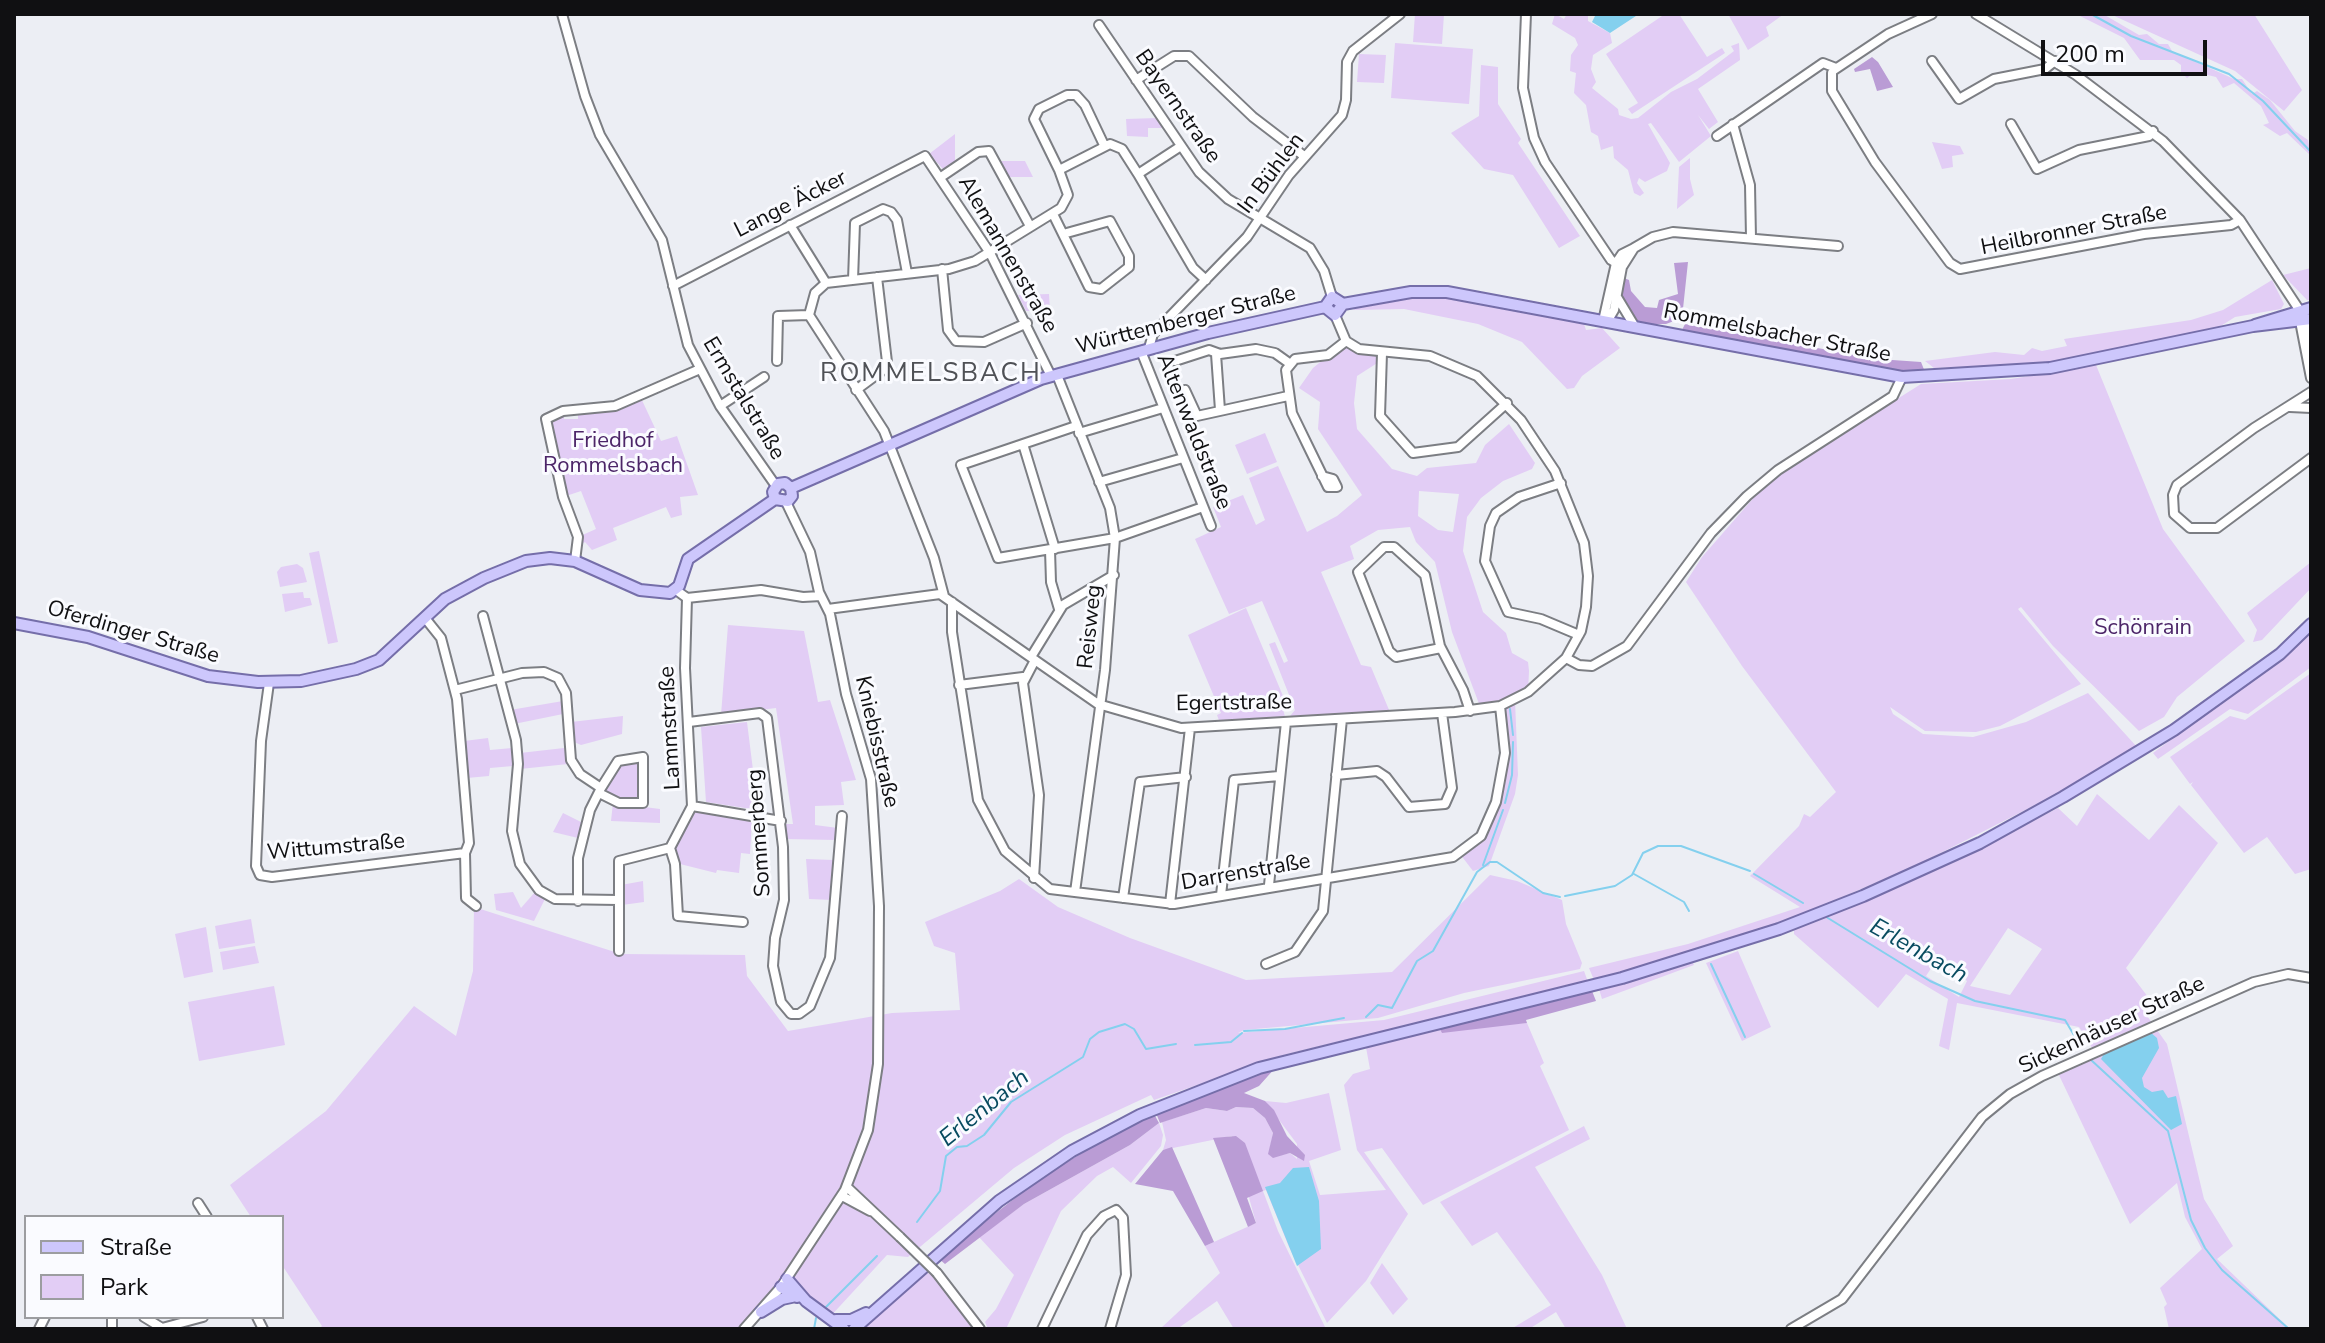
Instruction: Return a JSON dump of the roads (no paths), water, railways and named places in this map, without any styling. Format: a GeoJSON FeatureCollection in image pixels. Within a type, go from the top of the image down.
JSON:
{"type":"FeatureCollection","features":[{"type":"Feature","properties":{"kind":"main road","name":"Rommelsbacher Straße"},"geometry":{"type":"LineString","coordinates":[[1343,304],[1405,293],[1440,292],[1898,377],[2050,368],[2304,318],[2311,308]]}},
{"type":"Feature","properties":{"kind":"main road"},"geometry":{"type":"LineString","coordinates":[[1329,302],[1343,304],[1335,315],[1329,302]]}},
{"type":"Feature","properties":{"kind":"main road","name":"Württemberger Straße"},"geometry":{"type":"LineString","coordinates":[[791,488],[889,443],[1054,376],[1329,302]]}},
{"type":"Feature","properties":{"kind":"main road"},"geometry":{"type":"LineString","coordinates":[[676,590],[688,559],[775,499],[786,502],[792,496],[791,488],[785,483],[776,486],[775,499]]}},
{"type":"Feature","properties":{"kind":"main road","name":"Oferdinger Straße"},"geometry":{"type":"LineString","coordinates":[[14,623],[88,637],[199,674],[269,683],[306,680],[367,665],[393,650],[457,592],[510,566],[541,559],[575,561],[640,590],[662,594],[676,590]]}},
{"type":"Feature","properties":{"kind":"main road"},"geometry":{"type":"LineString","coordinates":[[854,1329],[1012,1191],[1072,1151],[1140,1115],[1259,1068],[1622,978],[1779,929],[1863,896],[1980,843],[2174,730],[2280,654],[2311,624]]}},
{"type":"Feature","properties":{"kind":"main road"},"geometry":{"type":"LineString","coordinates":[[784,1283],[833,1324],[844,1329]]}},
{"type":"Feature","properties":{"kind":"main road"},"geometry":{"type":"LineString","coordinates":[[761,1312],[782,1299],[801,1298]]}},
{"type":"Feature","properties":{"kind":"main road"},"geometry":{"type":"LineString","coordinates":[[833,1324],[851,1320],[878,1305]]}},
{"type":"Feature","properties":{"kind":"street","name":"Ermstalstraße"},"geometry":{"type":"LineString","coordinates":[[562,14],[590,111],[614,160],[654,221],[683,330],[700,369],[720,406],[776,486]]}},
{"type":"Feature","properties":{"kind":"street","name":"In Bühlen"},"geometry":{"type":"LineString","coordinates":[[1145,350],[1153,334],[1261,218],[1304,156],[1344,111],[1347,62],[1353,51],[1400,14]]}},
{"type":"Feature","properties":{"kind":"street"},"geometry":{"type":"LineString","coordinates":[[1526,14],[1523,88],[1531,129],[1545,162],[1619,265],[1617,296],[1605,322]]}},
{"type":"Feature","properties":{"kind":"street"},"geometry":{"type":"LineString","coordinates":[[1717,136],[1735,127],[1819,66],[1834,70],[1888,34],[1932,14]]}},
{"type":"Feature","properties":{"kind":"street"},"geometry":{"type":"LineString","coordinates":[[1976,14],[2055,61],[2153,131],[2240,220],[2304,318],[2311,343]]}},
{"type":"Feature","properties":{"kind":"street","name":"Bayernstraße"},"geometry":{"type":"LineString","coordinates":[[1099,25],[1181,146],[1216,189],[1310,248],[1324,271],[1329,302]]}},
{"type":"Feature","properties":{"kind":"street"},"geometry":{"type":"LineString","coordinates":[[1136,80],[1174,56],[1189,56],[1253,117],[1304,156]]}},
{"type":"Feature","properties":{"kind":"street"},"geometry":{"type":"LineString","coordinates":[[1932,61],[1959,99],[1994,79],[2045,69],[2055,61]]}},
{"type":"Feature","properties":{"kind":"street","name":"Heilbronner Straße"},"geometry":{"type":"LineString","coordinates":[[1834,70],[1832,91],[1875,162],[1950,263],[1960,269],[2138,235],[2231,225],[2240,220]]}},
{"type":"Feature","properties":{"kind":"street"},"geometry":{"type":"LineString","coordinates":[[777,361],[778,316],[809,315],[815,293],[826,283],[970,263],[1063,205],[1068,195],[1034,119],[1039,109],[1067,95],[1076,95],[1085,105],[1104,145]]}},
{"type":"Feature","properties":{"kind":"street"},"geometry":{"type":"LineString","coordinates":[[2011,124],[2037,169],[2087,148],[2149,136],[2153,131]]}},
{"type":"Feature","properties":{"kind":"street"},"geometry":{"type":"LineString","coordinates":[[1735,127],[1751,190],[1751,238]]}},
{"type":"Feature","properties":{"kind":"street"},"geometry":{"type":"LineString","coordinates":[[1059,170],[1104,145],[1120,147],[1193,268],[1206,280]]}},
{"type":"Feature","properties":{"kind":"street"},"geometry":{"type":"LineString","coordinates":[[1138,174],[1181,146]]}},
{"type":"Feature","properties":{"kind":"street"},"geometry":{"type":"LineString","coordinates":[[941,177],[978,152],[989,151],[1030,226]]}},
{"type":"Feature","properties":{"kind":"street","name":"Lange Äcker"},"geometry":{"type":"LineString","coordinates":[[673,286],[925,156]]}},
{"type":"Feature","properties":{"kind":"street","name":"Alemannenstraße"},"geometry":{"type":"LineString","coordinates":[[925,156],[990,253],[1054,376]]}},
{"type":"Feature","properties":{"kind":"street"},"geometry":{"type":"LineString","coordinates":[[853,280],[855,223],[883,209],[891,212],[897,220],[907,273]]}},
{"type":"Feature","properties":{"kind":"street"},"geometry":{"type":"LineString","coordinates":[[1053,214],[1063,234],[1092,289],[1104,288],[1129,267],[1129,256],[1110,221],[1100,220],[1063,234]]}},
{"type":"Feature","properties":{"kind":"street"},"geometry":{"type":"LineString","coordinates":[[790,225],[826,283]]}},
{"type":"Feature","properties":{"kind":"street"},"geometry":{"type":"LineString","coordinates":[[1605,322],[1619,265],[1634,248],[1666,233],[1838,246]]}},
{"type":"Feature","properties":{"kind":"street"},"geometry":{"type":"LineString","coordinates":[[942,269],[948,330],[956,341],[984,342],[1027,323]]}},
{"type":"Feature","properties":{"kind":"street"},"geometry":{"type":"LineString","coordinates":[[856,390],[881,372],[887,362],[877,277]]}},
{"type":"Feature","properties":{"kind":"street"},"geometry":{"type":"LineString","coordinates":[[1617,296],[1635,327]]}},
{"type":"Feature","properties":{"kind":"street","name":"Darrenstraße"},"geometry":{"type":"LineString","coordinates":[[809,315],[889,443],[936,563],[948,599],[979,805],[1000,845],[1047,888],[1170,904],[1269,885],[1441,860],[1473,844],[1486,827],[1501,780],[1505,747],[1500,706]]}},
{"type":"Feature","properties":{"kind":"street"},"geometry":{"type":"LineString","coordinates":[[1322,476],[1288,396],[1285,374],[1289,363],[1298,358],[1328,355],[1346,341],[1335,315]]}},
{"type":"Feature","properties":{"kind":"street"},"geometry":{"type":"LineString","coordinates":[[2304,318],[2311,378]]}},
{"type":"Feature","properties":{"kind":"street","name":"Egertstraße"},"geometry":{"type":"LineString","coordinates":[[948,599],[1098,704],[1190,728],[1470,711],[1500,706],[1537,687],[1566,658],[1579,635],[1586,607],[1587,562],[1578,525],[1561,483],[1539,444],[1507,403],[1481,379],[1451,362],[1420,354],[1364,351],[1346,341]]}},
{"type":"Feature","properties":{"kind":"street"},"geometry":{"type":"LineString","coordinates":[[1175,361],[1209,350],[1216,354],[1260,349],[1275,353],[1289,363]]}},
{"type":"Feature","properties":{"kind":"street","name":"Altenwaldstraße"},"geometry":{"type":"LineString","coordinates":[[1145,350],[1163,408],[1211,526]]}},
{"type":"Feature","properties":{"kind":"street"},"geometry":{"type":"LineString","coordinates":[[1382,353],[1380,416],[1413,453],[1458,447],[1507,403]]}},
{"type":"Feature","properties":{"kind":"street"},"geometry":{"type":"LineString","coordinates":[[1216,354],[1220,410]]}},
{"type":"Feature","properties":{"kind":"street"},"geometry":{"type":"LineString","coordinates":[[575,561],[578,539],[563,497],[546,419],[563,411],[598,410],[622,404],[700,369]]}},
{"type":"Feature","properties":{"kind":"street","name":"Reisweg"},"geometry":{"type":"LineString","coordinates":[[1054,376],[1110,508],[1115,538],[1105,670],[1075,892]]}},
{"type":"Feature","properties":{"kind":"street"},"geometry":{"type":"LineString","coordinates":[[720,406],[764,377]]}},
{"type":"Feature","properties":{"kind":"street"},"geometry":{"type":"LineString","coordinates":[[1566,658],[1579,665],[1592,666],[1627,646],[1711,533],[1758,486],[1893,396],[1898,377]]}},
{"type":"Feature","properties":{"kind":"street"},"geometry":{"type":"LineString","coordinates":[[1185,390],[1197,416],[1288,396]]}},
{"type":"Feature","properties":{"kind":"street"},"geometry":{"type":"LineString","coordinates":[[2311,392],[2254,428],[2177,485],[2173,495],[2174,514],[2190,528],[2217,528],[2311,458]]}},
{"type":"Feature","properties":{"kind":"street"},"geometry":{"type":"LineString","coordinates":[[2289,407],[2311,408]]}},
{"type":"Feature","properties":{"kind":"street"},"geometry":{"type":"LineString","coordinates":[[1163,408],[1023,444],[961,465],[997,557],[1115,538],[1203,507]]}},
{"type":"Feature","properties":{"kind":"street"},"geometry":{"type":"LineString","coordinates":[[1023,444],[1052,550],[1051,582],[1059,609]]}},
{"type":"Feature","properties":{"kind":"street"},"geometry":{"type":"LineString","coordinates":[[1099,482],[1183,458]]}},
{"type":"Feature","properties":{"kind":"street"},"geometry":{"type":"LineString","coordinates":[[1561,483],[1519,497],[1494,515],[1485,561],[1508,612],[1541,619],[1579,635]]}},
{"type":"Feature","properties":{"kind":"street","name":"Kniebisstraße"},"geometry":{"type":"LineString","coordinates":[[744,1329],[784,1283],[847,1187],[872,1112],[879,1048],[879,906],[873,797],[828,609],[821,596],[810,552],[786,502]]}},
{"type":"Feature","properties":{"kind":"street"},"geometry":{"type":"LineString","coordinates":[[1441,648],[1396,657],[1391,654],[1358,572],[1372,556],[1390,545],[1420,569],[1427,581],[1441,648],[1470,711]]}},
{"type":"Feature","properties":{"kind":"street"},"geometry":{"type":"LineString","coordinates":[[1034,878],[1039,795],[1023,677],[1059,609],[1114,575]]}},
{"type":"Feature","properties":{"kind":"street"},"geometry":{"type":"LineString","coordinates":[[676,590],[687,598],[761,590],[803,597],[821,596]]}},
{"type":"Feature","properties":{"kind":"street"},"geometry":{"type":"LineString","coordinates":[[828,609],[936,594],[948,599]]}},
{"type":"Feature","properties":{"kind":"street","name":"Lammstraße"},"geometry":{"type":"LineString","coordinates":[[670,848],[692,806],[684,651],[687,598]]}},
{"type":"Feature","properties":{"kind":"street"},"geometry":{"type":"LineString","coordinates":[[483,616],[517,748],[512,831],[518,860],[528,878],[543,893],[562,901],[618,900]]}},
{"type":"Feature","properties":{"kind":"street"},"geometry":{"type":"LineString","coordinates":[[425,618],[440,635],[455,690],[469,843],[465,853],[467,900],[476,906]]}},
{"type":"Feature","properties":{"kind":"street"},"geometry":{"type":"LineString","coordinates":[[455,690],[500,677],[544,672],[561,680],[566,693],[569,757],[578,772],[600,790],[619,803],[643,803],[643,757],[620,759],[600,790],[579,847],[578,901]]}},
{"type":"Feature","properties":{"kind":"street"},"geometry":{"type":"LineString","coordinates":[[959,685],[1023,677]]}},
{"type":"Feature","properties":{"kind":"street","name":"Wittumstraße"},"geometry":{"type":"LineString","coordinates":[[269,683],[261,737],[259,874],[272,877],[465,853]]}},
{"type":"Feature","properties":{"kind":"street"},"geometry":{"type":"LineString","coordinates":[[1336,775],[1377,771],[1386,777],[1409,807],[1445,804],[1452,793],[1442,713]]}},
{"type":"Feature","properties":{"kind":"street","name":"Sommerberg"},"geometry":{"type":"LineString","coordinates":[[689,722],[765,714],[781,821],[784,900],[773,966],[782,1005],[794,1015],[807,1010],[813,1001],[833,950],[842,816]]}},
{"type":"Feature","properties":{"kind":"street"},"geometry":{"type":"LineString","coordinates":[[1266,964],[1291,955],[1306,940],[1323,911],[1342,719]]}},
{"type":"Feature","properties":{"kind":"street"},"geometry":{"type":"LineString","coordinates":[[1269,885],[1286,722]]}},
{"type":"Feature","properties":{"kind":"street"},"geometry":{"type":"LineString","coordinates":[[1170,904],[1190,728]]}},
{"type":"Feature","properties":{"kind":"street"},"geometry":{"type":"LineString","coordinates":[[1221,895],[1234,780],[1279,776]]}},
{"type":"Feature","properties":{"kind":"street"},"geometry":{"type":"LineString","coordinates":[[1123,898],[1140,782],[1186,777]]}},
{"type":"Feature","properties":{"kind":"street"},"geometry":{"type":"LineString","coordinates":[[692,806],[781,821]]}},
{"type":"Feature","properties":{"kind":"street"},"geometry":{"type":"LineString","coordinates":[[619,951],[620,859],[670,848],[675,864],[678,916],[743,922]]}},
{"type":"Feature","properties":{"kind":"street","name":"Sickenhäuser Straße"},"geometry":{"type":"LineString","coordinates":[[1791,1329],[1842,1299],[1982,1117],[2010,1094],[2042,1076],[2254,982],[2288,974],[2311,978]]}},
{"type":"Feature","properties":{"kind":"street"},"geometry":{"type":"LineString","coordinates":[[847,1187],[937,1273],[980,1329]]}},
{"type":"Feature","properties":{"kind":"street"},"geometry":{"type":"LineString","coordinates":[[842,1196],[875,1214]]}},
{"type":"Feature","properties":{"kind":"street"},"geometry":{"type":"LineString","coordinates":[[198,1203],[206,1215]]}},
{"type":"Feature","properties":{"kind":"street"},"geometry":{"type":"LineString","coordinates":[[1042,1329],[1090,1230],[1109,1212],[1118,1211],[1123,1218],[1126,1275],[1110,1329]]}},
{"type":"Feature","properties":{"kind":"street"},"geometry":{"type":"LineString","coordinates":[[147,1319],[158,1328],[172,1322]]}},
{"type":"Feature","properties":{"kind":"water"},"geometry":{"type":"Polygon","coordinates":[[[1596,14],[1639,14],[1610,33],[1592,22],[1596,14]]]}},
{"type":"Feature","properties":{"kind":"water"},"geometry":{"type":"Polygon","coordinates":[[[2150,1032],[2157,1038],[2159,1048],[2142,1078],[2144,1087],[2152,1092],[2163,1090],[2168,1098],[2176,1096],[2182,1124],[2171,1130],[2101,1059],[2105,1052],[2150,1032]]]}},
{"type":"Feature","properties":{"kind":"water"},"geometry":{"type":"Polygon","coordinates":[[[1309,1167],[1319,1201],[1321,1249],[1297,1266],[1265,1187],[1280,1183],[1293,1168],[1309,1167]]]}},
{"type":"Feature","properties":{"kind":"waterway"},"geometry":{"type":"LineString","coordinates":[[2091,14],[2131,36],[2229,74],[2263,101],[2311,152]]}},
{"type":"Feature","properties":{"kind":"waterway"},"geometry":{"type":"LineString","coordinates":[[1510,709],[1513,735]]}},
{"type":"Feature","properties":{"kind":"waterway"},"geometry":{"type":"LineString","coordinates":[[1505,803],[1512,775],[1513,742]]}},
{"type":"Feature","properties":{"kind":"waterway"},"geometry":{"type":"LineString","coordinates":[[1483,865],[1503,810]]}},
{"type":"Feature","properties":{"kind":"waterway","name":"Erlenbach"},"geometry":{"type":"LineString","coordinates":[[1565,896],[1615,886],[1632,875],[1643,853],[1658,846],[1681,846],[1750,871]]}},
{"type":"Feature","properties":{"kind":"waterway","name":"Erlenbach"},"geometry":{"type":"LineString","coordinates":[[1366,1017],[1378,1005],[1392,1008],[1417,961],[1433,951],[1477,872],[1490,862],[1497,862],[1543,893],[1560,897]]}},
{"type":"Feature","properties":{"kind":"waterway"},"geometry":{"type":"LineString","coordinates":[[1634,874],[1684,902],[1689,911]]}},
{"type":"Feature","properties":{"kind":"waterway","name":"Erlenbach"},"geometry":{"type":"LineString","coordinates":[[1754,874],[1803,903]]}},
{"type":"Feature","properties":{"kind":"waterway","name":"Erlenbach"},"geometry":{"type":"LineString","coordinates":[[1823,915],[1930,981],[1975,1001],[2065,1020],[2081,1047]]}},
{"type":"Feature","properties":{"kind":"waterway"},"geometry":{"type":"LineString","coordinates":[[1711,964],[1745,1037]]}},
{"type":"Feature","properties":{"kind":"waterway","name":"Erlenbach"},"geometry":{"type":"LineString","coordinates":[[1244,1031],[1285,1029],[1344,1018]]}},
{"type":"Feature","properties":{"kind":"waterway","name":"Erlenbach"},"geometry":{"type":"LineString","coordinates":[[917,1222],[940,1191],[946,1156],[957,1147],[967,1146],[984,1135],[1011,1102],[1083,1057],[1090,1039],[1099,1032],[1125,1024],[1134,1029],[1146,1049],[1176,1044]]}},
{"type":"Feature","properties":{"kind":"waterway","name":"Erlenbach"},"geometry":{"type":"LineString","coordinates":[[1195,1045],[1231,1042],[1242,1033]]}},
{"type":"Feature","properties":{"kind":"waterway","name":"Erlenbach"},"geometry":{"type":"LineString","coordinates":[[2090,1059],[2168,1131],[2191,1220],[2205,1248],[2222,1270],[2289,1329]]}},
{"type":"Feature","properties":{"kind":"waterway","name":"Erlenbach"},"geometry":{"type":"LineString","coordinates":[[826,1307],[877,1256]]}},
{"type":"Feature","properties":{"kind":"waterway","name":"Erlenbach"},"geometry":{"type":"LineString","coordinates":[[814,1329],[816,1318]]}},
{"type":"Feature","properties":{"kind":"district","name":"ROMMELSBACH"},"geometry":{"type":"Point","coordinates":[931,375]}},
{"type":"Feature","properties":{"kind":"park label","name":"Friedhof Rommelsbach"},"geometry":{"type":"Point","coordinates":[613,454]}},
{"type":"Feature","properties":{"kind":"park label","name":"Schönrain"},"geometry":{"type":"Point","coordinates":[2143,629]}}]}
